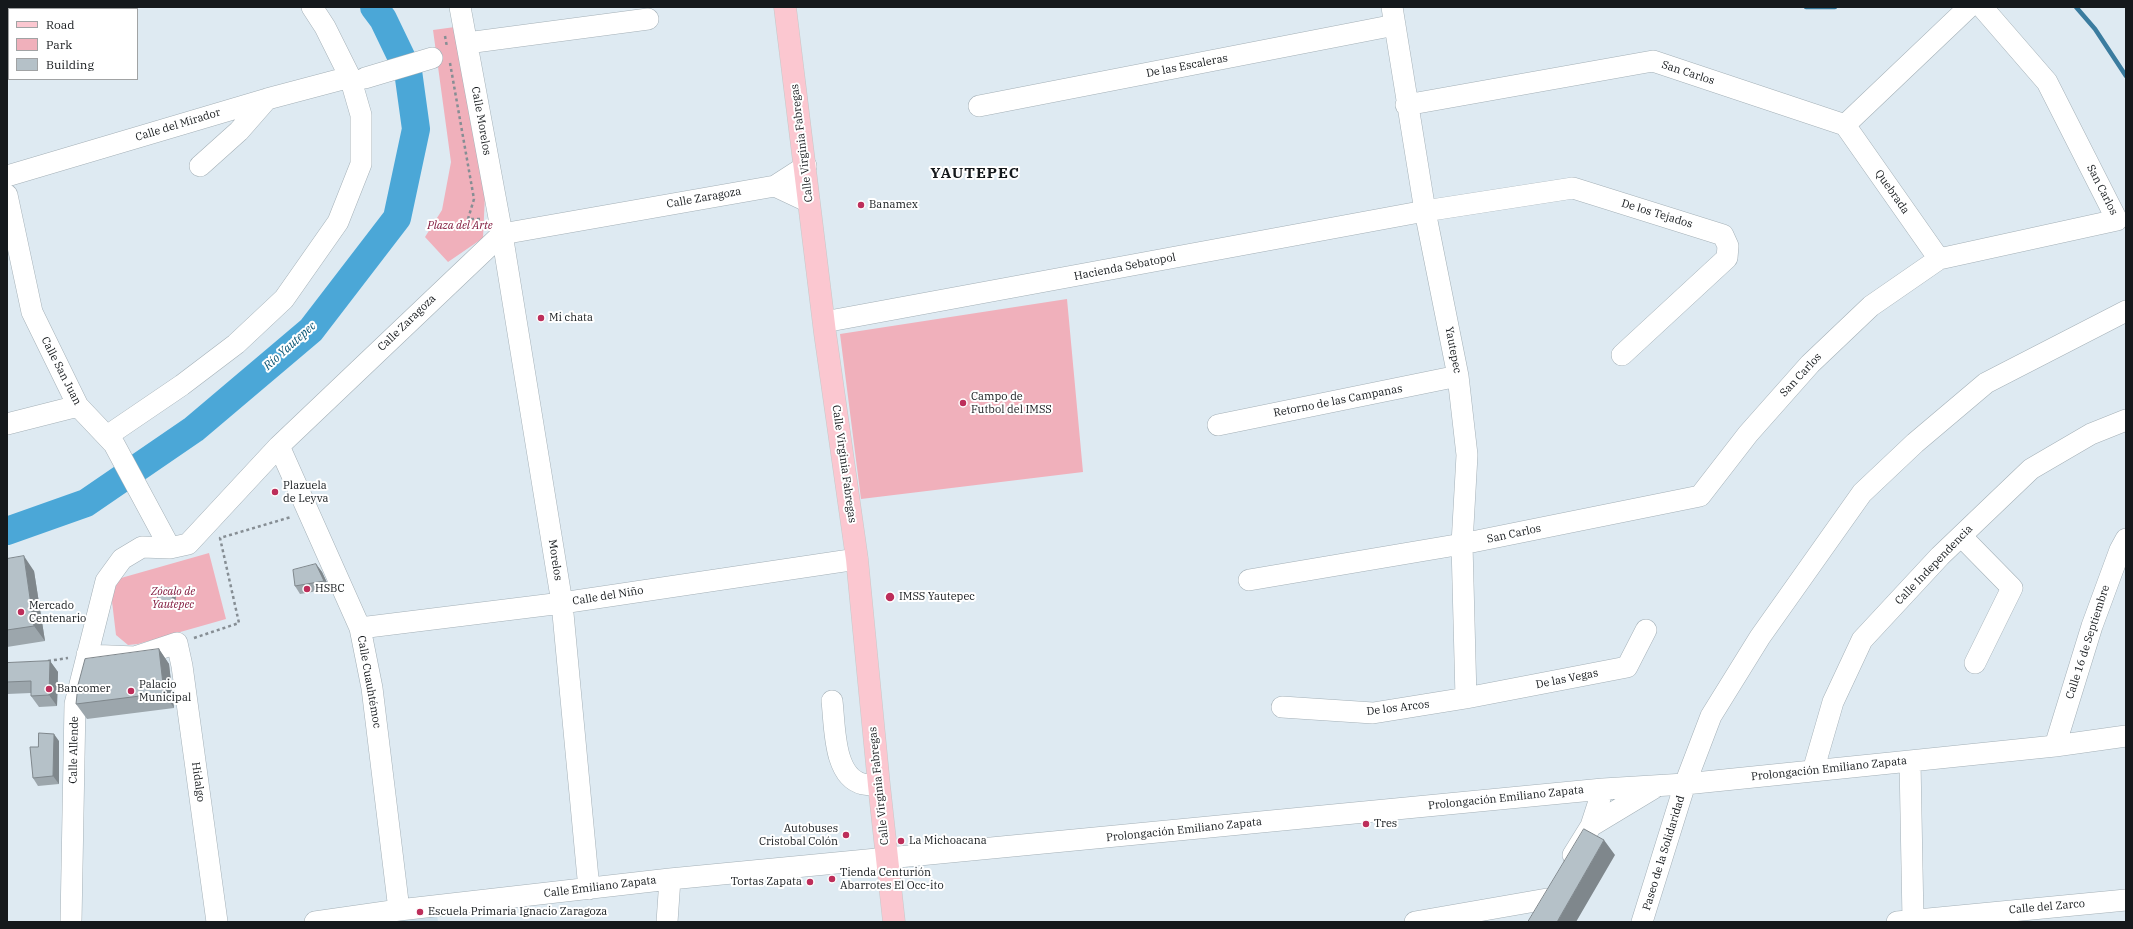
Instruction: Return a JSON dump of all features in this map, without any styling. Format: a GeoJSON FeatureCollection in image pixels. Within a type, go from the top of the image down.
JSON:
{"type":"FeatureCollection","features":[{"type":"Feature","properties":{"kind":"main road","name":"Calle Virginia Fabregas"},"geometry":{"type":"LineString","coordinates":[[785,7],[806,166],[824,322],[856,559],[878,786],[894,922]]}},
{"type":"Feature","properties":{"kind":"street"},"geometry":{"type":"LineString","coordinates":[[111,440],[236,344],[284,299],[338,222],[361,164],[361,115],[358,77],[312,7]]}},
{"type":"Feature","properties":{"kind":"street","name":"Calle Morelos"},"geometry":{"type":"LineString","coordinates":[[460,7],[500,227]]}},
{"type":"Feature","properties":{"kind":"street"},"geometry":{"type":"LineString","coordinates":[[1845,124],[1969,7]]}},
{"type":"Feature","properties":{"kind":"street","name":"San Carlos"},"geometry":{"type":"LineString","coordinates":[[1249,580],[1462,544],[1700,496],[1748,434],[1810,364],[1871,306],[1939,259],[2117,220],[2047,82],[1982,7]]}},
{"type":"Feature","properties":{"kind":"street","name":"Yautepec"},"geometry":{"type":"LineString","coordinates":[[1393,16],[1406,105],[1425,211],[1458,376],[1467,455],[1462,544],[1466,698]]}},
{"type":"Feature","properties":{"kind":"street","name":"De las Escaleras"},"geometry":{"type":"LineString","coordinates":[[979,106],[1393,16]]}},
{"type":"Feature","properties":{"kind":"street"},"geometry":{"type":"LineString","coordinates":[[467,43],[648,19]]}},
{"type":"Feature","properties":{"kind":"street","name":"Calle del Mirador"},"geometry":{"type":"LineString","coordinates":[[7,176],[267,99],[443,58]]}},
{"type":"Feature","properties":{"kind":"street","name":"San Carlos"},"geometry":{"type":"LineString","coordinates":[[1406,105],[1653,61],[1845,124]]}},
{"type":"Feature","properties":{"kind":"street"},"geometry":{"type":"LineString","coordinates":[[200,166],[239,131],[267,99]]}},
{"type":"Feature","properties":{"kind":"street","name":"Quebrada"},"geometry":{"type":"LineString","coordinates":[[1845,124],[1939,259]]}},
{"type":"Feature","properties":{"kind":"street","name":"Calle Zaragoza"},"geometry":{"type":"LineString","coordinates":[[106,581],[122,559],[142,547],[170,548],[188,544],[278,446],[500,227],[775,186],[806,166]]}},
{"type":"Feature","properties":{"kind":"street"},"geometry":{"type":"LineString","coordinates":[[775,186],[809,202]]}},
{"type":"Feature","properties":{"kind":"street","name":"De los Tejados"},"geometry":{"type":"LineString","coordinates":[[1425,211],[1573,188],[1723,234],[1728,246],[1727,258],[1622,355]]}},
{"type":"Feature","properties":{"kind":"street","name":"Calle San Juan"},"geometry":{"type":"LineString","coordinates":[[7,195],[32,312],[78,406],[111,440],[133,476],[170,548]]}},
{"type":"Feature","properties":{"kind":"street","name":"Hacienda Sebatopol"},"geometry":{"type":"LineString","coordinates":[[824,322],[1425,211]]}},
{"type":"Feature","properties":{"kind":"street","name":"Morelos"},"geometry":{"type":"LineString","coordinates":[[500,227],[562,604],[589,889]]}},
{"type":"Feature","properties":{"kind":"street","name":"Paseo de la Solidaridad"},"geometry":{"type":"LineString","coordinates":[[1642,922],[1685,784],[1711,716],[1760,637],[1862,493],[1915,443],[1986,383],[2126,311]]}},
{"type":"Feature","properties":{"kind":"street","name":"Retorno de las Campanas"},"geometry":{"type":"LineString","coordinates":[[1218,425],[1458,376]]}},
{"type":"Feature","properties":{"kind":"street"},"geometry":{"type":"LineString","coordinates":[[7,424],[78,406]]}},
{"type":"Feature","properties":{"kind":"street","name":"Calle Independencia"},"geometry":{"type":"LineString","coordinates":[[1813,770],[1833,702],[1862,640],[1961,536],[2031,469],[2091,434],[2126,420]]}},
{"type":"Feature","properties":{"kind":"street","name":"Calle Cuauhtémoc"},"geometry":{"type":"LineString","coordinates":[[278,446],[360,628],[372,688],[398,910]]}},
{"type":"Feature","properties":{"kind":"street"},"geometry":{"type":"LineString","coordinates":[[1961,536],[2012,588],[1975,663]]}},
{"type":"Feature","properties":{"kind":"street","name":"Calle 16 de Septiembre"},"geometry":{"type":"LineString","coordinates":[[2055,746],[2092,626],[2120,550],[2126,539]]}},
{"type":"Feature","properties":{"kind":"street","name":"Calle del Niño"},"geometry":{"type":"LineString","coordinates":[[360,628],[562,604],[856,559]]}},
{"type":"Feature","properties":{"kind":"street","name":"Calle Allende"},"geometry":{"type":"LineString","coordinates":[[71,922],[75,704],[106,581]]}},
{"type":"Feature","properties":{"kind":"street","name":"De las Vegas"},"geometry":{"type":"LineString","coordinates":[[1466,698],[1627,668],[1646,630]]}},
{"type":"Feature","properties":{"kind":"street"},"geometry":{"type":"LineString","coordinates":[[87,655],[135,657],[176,643]]}},
{"type":"Feature","properties":{"kind":"street","name":"Hidalgo"},"geometry":{"type":"LineString","coordinates":[[176,643],[182,666],[217,922]]}},
{"type":"Feature","properties":{"kind":"street","name":"De los Arcos"},"geometry":{"type":"LineString","coordinates":[[1282,707],[1373,713],[1466,698]]}},
{"type":"Feature","properties":{"kind":"street"},"geometry":{"type":"LineString","coordinates":[[832,701],[838,759],[849,777],[862,784],[878,786]]}},
{"type":"Feature","properties":{"kind":"street","name":"Prolongación Emiliano Zapata"},"geometry":{"type":"LineString","coordinates":[[886,859],[1603,789],[1685,784],[2055,746],[2125,736]]}},
{"type":"Feature","properties":{"kind":"street"},"geometry":{"type":"LineString","coordinates":[[1905,921],[1910,761]]}},
{"type":"Feature","properties":{"kind":"street"},"geometry":{"type":"LineString","coordinates":[[1591,826],[1658,786]]}},
{"type":"Feature","properties":{"kind":"street"},"geometry":{"type":"LineString","coordinates":[[1534,922],[1591,826],[1603,789]]}},
{"type":"Feature","properties":{"kind":"street","name":"Calle Emiliano Zapata"},"geometry":{"type":"LineString","coordinates":[[315,922],[398,910],[670,879],[886,859]]}},
{"type":"Feature","properties":{"kind":"street"},"geometry":{"type":"LineString","coordinates":[[667,922],[670,879]]}},
{"type":"Feature","properties":{"kind":"street"},"geometry":{"type":"LineString","coordinates":[[1415,922],[1547,899]]}},
{"type":"Feature","properties":{"kind":"street","name":"Calle del Zarco"},"geometry":{"type":"LineString","coordinates":[[1905,921],[2126,900]]}},
{"type":"Feature","properties":{"kind":"path"},"geometry":{"type":"LineString","coordinates":[[445,36],[443,58],[474,199],[468,219],[500,227]]}},
{"type":"Feature","properties":{"kind":"path"},"geometry":{"type":"LineString","coordinates":[[176,643],[239,623],[220,538],[309,512]]}},
{"type":"Feature","properties":{"kind":"path"},"geometry":{"type":"LineString","coordinates":[[43,662],[87,655]]}},
{"type":"Feature","properties":{"kind":"shaded area","name":"Escuela Primaria Ignacio Zaragoza"},"geometry":{"type":"Polygon","coordinates":[[[436,908],[438,922],[373,922],[436,908]]]}},
{"type":"Feature","properties":{"kind":"green space","name":"Plaza del Arte"},"geometry":{"type":"Polygon","coordinates":[[[455,27],[485,195],[483,238],[448,262],[425,237],[442,210],[451,162],[433,30],[455,27]]]}},
{"type":"Feature","properties":{"kind":"green space","name":"Campo de Futbol del IMSS"},"geometry":{"type":"Polygon","coordinates":[[[1067,299],[1083,472],[861,499],[840,334],[1067,299]]]}},
{"type":"Feature","properties":{"kind":"green space","name":"Zócalo de Yautepec"},"geometry":{"type":"Polygon","coordinates":[[[209,553],[226,619],[138,644],[128,645],[116,635],[111,593],[121,578],[209,553]]]}},
{"type":"Feature","properties":{"kind":"building"},"geometry":{"type":"Polygon","coordinates":[[[24,556],[34,626],[7,630],[7,559],[24,556]]]}},
{"type":"Feature","properties":{"kind":"building"},"geometry":{"type":"Polygon","coordinates":[[[316,564],[324,581],[295,586],[293,570],[316,564]]]}},
{"type":"Feature","properties":{"kind":"building"},"geometry":{"type":"Polygon","coordinates":[[[162,587],[170,588],[173,592],[172,600],[167,603],[159,601],[157,596],[158,590],[162,587]]]}},
{"type":"Feature","properties":{"kind":"building"},"geometry":{"type":"Polygon","coordinates":[[[159,649],[164,693],[76,704],[78,685],[85,659],[159,649]]]}},
{"type":"Feature","properties":{"kind":"building"},"geometry":{"type":"Polygon","coordinates":[[[50,661],[49,695],[31,696],[31,681],[7,682],[7,663],[50,661]]]}},
{"type":"Feature","properties":{"kind":"building"},"geometry":{"type":"Polygon","coordinates":[[[39,733],[54,734],[53,776],[33,778],[30,747],[38,747],[39,733]]]}},
{"type":"Feature","properties":{"kind":"building"},"geometry":{"type":"Polygon","coordinates":[[[1584,829],[1604,840],[1557,922],[1528,922],[1584,829]]]}},
{"type":"Feature","properties":{"kind":"waterway","name":"Río Yautepec"},"geometry":{"type":"LineString","coordinates":[[7,531],[86,503],[194,429],[311,330],[397,218],[416,129],[408,71],[383,19],[374,7]]}},
{"type":"Feature","properties":{"kind":"waterway"},"geometry":{"type":"LineString","coordinates":[[1806,7],[1835,7]]}},
{"type":"Feature","properties":{"kind":"waterway"},"geometry":{"type":"LineString","coordinates":[[2076,7],[2095,29],[2126,76]]}},
{"type":"Feature","properties":{"kind":"place","name":"Banamex"},"geometry":{"type":"Point","coordinates":[861,205]}},
{"type":"Feature","properties":{"kind":"place","name":"Mi chata"},"geometry":{"type":"Point","coordinates":[541,318]}},
{"type":"Feature","properties":{"kind":"place","name":"Campo de Futbol del IMSS"},"geometry":{"type":"Point","coordinates":[963,403]}},
{"type":"Feature","properties":{"kind":"place","name":"Plazuela de Leyva"},"geometry":{"type":"Point","coordinates":[275,492]}},
{"type":"Feature","properties":{"kind":"place","name":"HSBC"},"geometry":{"type":"Point","coordinates":[307,589]}},
{"type":"Feature","properties":{"kind":"place","name":"IMSS Yautepec"},"geometry":{"type":"Point","coordinates":[890,597]}},
{"type":"Feature","properties":{"kind":"place","name":"Mercado Centenario"},"geometry":{"type":"Point","coordinates":[21,612]}},
{"type":"Feature","properties":{"kind":"place","name":"Bancomer"},"geometry":{"type":"Point","coordinates":[49,689]}},
{"type":"Feature","properties":{"kind":"place","name":"Palacio Municipal"},"geometry":{"type":"Point","coordinates":[131,691]}},
{"type":"Feature","properties":{"kind":"place","name":"Tres"},"geometry":{"type":"Point","coordinates":[1366,824]}},
{"type":"Feature","properties":{"kind":"place","name":"Autobuses Cristobal Colón"},"geometry":{"type":"Point","coordinates":[846,835]}},
{"type":"Feature","properties":{"kind":"place","name":"La Michoacana"},"geometry":{"type":"Point","coordinates":[901,841]}},
{"type":"Feature","properties":{"kind":"place","name":"Tienda Centurión Abarrotes El Occ-ito"},"geometry":{"type":"Point","coordinates":[832,879]}},
{"type":"Feature","properties":{"kind":"place","name":"Tortas Zapata"},"geometry":{"type":"Point","coordinates":[810,882]}},
{"type":"Feature","properties":{"kind":"place","name":"Escuela Primaria Ignacio Zaragoza"},"geometry":{"type":"Point","coordinates":[420,912]}},
{"type":"Feature","properties":{"kind":"district","name":"YAUTEPEC"},"geometry":{"type":"Point","coordinates":[975,174]}}]}
